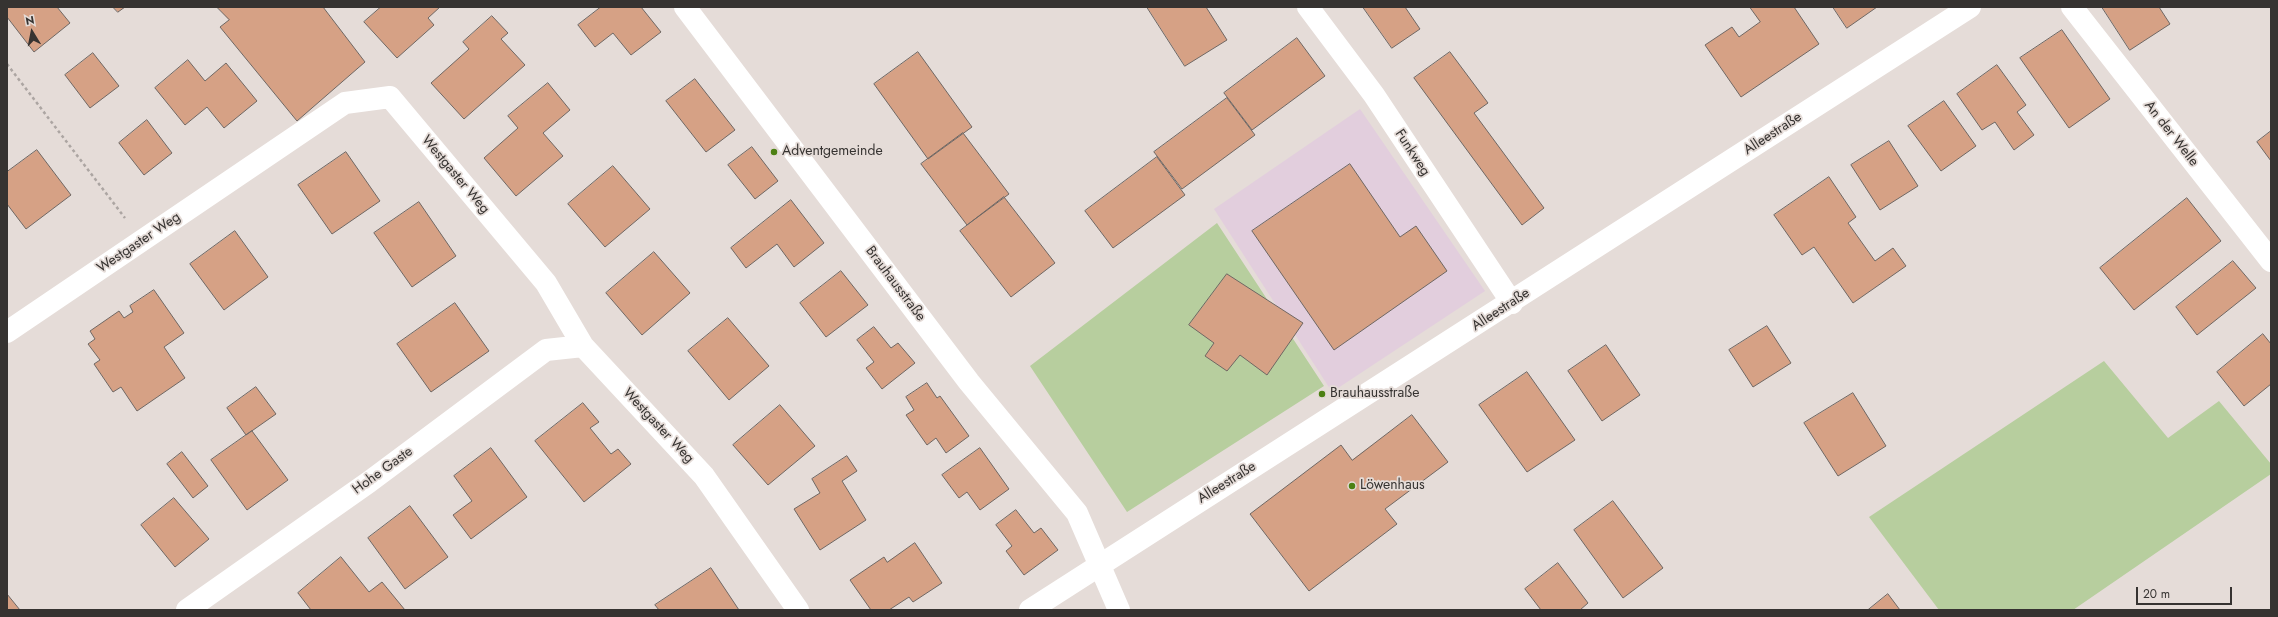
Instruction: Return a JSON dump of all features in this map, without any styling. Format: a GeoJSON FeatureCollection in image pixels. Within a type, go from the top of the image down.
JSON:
{"type":"FeatureCollection","features":[{"type":"Feature","properties":{"kind":"street","name":"Brauhausstraße"},"geometry":{"type":"LineString","coordinates":[[685,7],[969,382],[1077,513],[1119,610]]}},
{"type":"Feature","properties":{"kind":"street","name":"Funkweg"},"geometry":{"type":"LineString","coordinates":[[1308,7],[1374,94],[1512,303]]}},
{"type":"Feature","properties":{"kind":"street","name":"Alleestraße"},"geometry":{"type":"LineString","coordinates":[[1030,610],[1099,564],[1512,303],[1970,7]]}},
{"type":"Feature","properties":{"kind":"street","name":"An der Welle"},"geometry":{"type":"LineString","coordinates":[[2072,7],[2271,261]]}},
{"type":"Feature","properties":{"kind":"street","name":"Westgaster Weg"},"geometry":{"type":"LineString","coordinates":[[7,332],[345,103],[390,97],[546,283],[583,346],[704,476],[798,610]]}},
{"type":"Feature","properties":{"kind":"street","name":"Hohe Gaste"},"geometry":{"type":"LineString","coordinates":[[187,610],[369,482],[546,350],[583,346]]}},
{"type":"Feature","properties":{"kind":"path"},"geometry":{"type":"LineString","coordinates":[[7,64],[142,240]]}},
{"type":"Feature","properties":{"kind":"shaded area"},"geometry":{"type":"Polygon","coordinates":[[[1360,109],[1485,291],[1332,392],[1214,209],[1360,109]]]}},
{"type":"Feature","properties":{"kind":"green space"},"geometry":{"type":"Polygon","coordinates":[[[1217,223],[1324,386],[1127,512],[1030,366],[1217,223]]]}},
{"type":"Feature","properties":{"kind":"green space"},"geometry":{"type":"Polygon","coordinates":[[[2104,361],[2168,438],[2219,401],[2271,464],[2271,474],[2073,610],[1939,610],[1869,517],[2104,361]]]}},
{"type":"Feature","properties":{"kind":"building"},"geometry":{"type":"Polygon","coordinates":[[[7,7],[57,7],[70,23],[34,52],[7,17],[7,7]]]}},
{"type":"Feature","properties":{"kind":"building"},"geometry":{"type":"Polygon","coordinates":[[[113,7],[125,7],[118,12],[113,7]]]}},
{"type":"Feature","properties":{"kind":"building"},"geometry":{"type":"Polygon","coordinates":[[[217,7],[323,7],[365,62],[297,121],[220,27],[229,20],[217,7]]]}},
{"type":"Feature","properties":{"kind":"building"},"geometry":{"type":"Polygon","coordinates":[[[381,7],[440,7],[428,18],[434,25],[397,58],[364,22],[381,7]]]}},
{"type":"Feature","properties":{"kind":"building"},"geometry":{"type":"Polygon","coordinates":[[[601,7],[641,7],[661,32],[631,55],[613,33],[595,47],[578,25],[601,7]]]}},
{"type":"Feature","properties":{"kind":"building"},"geometry":{"type":"Polygon","coordinates":[[[1147,7],[1206,7],[1227,40],[1185,66],[1147,7]]]}},
{"type":"Feature","properties":{"kind":"building"},"geometry":{"type":"Polygon","coordinates":[[[1363,7],[1405,7],[1420,29],[1392,48],[1363,7]]]}},
{"type":"Feature","properties":{"kind":"building"},"geometry":{"type":"Polygon","coordinates":[[[1750,7],[1794,7],[1819,44],[1741,97],[1705,45],[1732,27],[1739,37],[1760,22],[1750,7]]]}},
{"type":"Feature","properties":{"kind":"building"},"geometry":{"type":"Polygon","coordinates":[[[1833,7],[1877,7],[1847,28],[1833,7]]]}},
{"type":"Feature","properties":{"kind":"building"},"geometry":{"type":"Polygon","coordinates":[[[2102,7],[2159,7],[2170,24],[2130,50],[2102,7]]]}},
{"type":"Feature","properties":{"kind":"building"},"geometry":{"type":"Polygon","coordinates":[[[492,16],[508,33],[501,39],[525,65],[464,119],[431,83],[469,49],[463,42],[492,16]]]}},
{"type":"Feature","properties":{"kind":"building"},"geometry":{"type":"Polygon","coordinates":[[[2062,30],[2110,99],[2069,128],[2020,58],[2062,30]]]}},
{"type":"Feature","properties":{"kind":"building"},"geometry":{"type":"Polygon","coordinates":[[[1297,38],[1325,76],[1252,130],[1224,93],[1297,38]]]}},
{"type":"Feature","properties":{"kind":"building"},"geometry":{"type":"Polygon","coordinates":[[[918,52],[972,127],[928,159],[874,84],[918,52]]]}},
{"type":"Feature","properties":{"kind":"building"},"geometry":{"type":"Polygon","coordinates":[[[1450,52],[1488,103],[1474,113],[1544,208],[1522,225],[1414,78],[1450,52]]]}},
{"type":"Feature","properties":{"kind":"building"},"geometry":{"type":"Polygon","coordinates":[[[93,53],[119,86],[90,108],[65,75],[93,53]]]}},
{"type":"Feature","properties":{"kind":"building"},"geometry":{"type":"Polygon","coordinates":[[[188,60],[205,81],[226,63],[257,101],[224,128],[207,107],[185,125],[155,88],[188,60]]]}},
{"type":"Feature","properties":{"kind":"building"},"geometry":{"type":"Polygon","coordinates":[[[1997,65],[2026,105],[2017,112],[2034,135],[2014,150],[1995,122],[1982,130],[1957,94],[1997,65]]]}},
{"type":"Feature","properties":{"kind":"building"},"geometry":{"type":"Polygon","coordinates":[[[695,79],[735,130],[706,152],[666,101],[695,79]]]}},
{"type":"Feature","properties":{"kind":"building"},"geometry":{"type":"Polygon","coordinates":[[[548,83],[570,110],[543,133],[563,156],[516,196],[484,158],[518,128],[508,116],[548,83]]]}},
{"type":"Feature","properties":{"kind":"building"},"geometry":{"type":"Polygon","coordinates":[[[1227,98],[1255,135],[1182,189],[1154,152],[1227,98]]]}},
{"type":"Feature","properties":{"kind":"building"},"geometry":{"type":"Polygon","coordinates":[[[1944,101],[1976,146],[1941,171],[1908,126],[1944,101]]]}},
{"type":"Feature","properties":{"kind":"building"},"geometry":{"type":"Polygon","coordinates":[[[147,120],[172,153],[144,175],[119,143],[147,120]]]}},
{"type":"Feature","properties":{"kind":"building"},"geometry":{"type":"Polygon","coordinates":[[[2271,131],[2271,161],[2257,142],[2271,131]]]}},
{"type":"Feature","properties":{"kind":"building"},"geometry":{"type":"Polygon","coordinates":[[[963,133],[1009,194],[967,225],[921,164],[963,133]]]}},
{"type":"Feature","properties":{"kind":"building"},"geometry":{"type":"Polygon","coordinates":[[[1889,141],[1918,186],[1880,210],[1851,165],[1889,141]]]}},
{"type":"Feature","properties":{"kind":"building"},"geometry":{"type":"Polygon","coordinates":[[[752,147],[778,181],[755,199],[728,165],[752,147]]]}},
{"type":"Feature","properties":{"kind":"building"},"geometry":{"type":"Polygon","coordinates":[[[37,150],[71,195],[26,229],[7,204],[7,172],[37,150]]]}},
{"type":"Feature","properties":{"kind":"building"},"geometry":{"type":"Polygon","coordinates":[[[346,152],[380,201],[332,234],[298,185],[346,152]]]}},
{"type":"Feature","properties":{"kind":"building"},"geometry":{"type":"Polygon","coordinates":[[[1157,157],[1185,195],[1113,248],[1085,211],[1157,157]]]}},
{"type":"Feature","properties":{"kind":"building"},"geometry":{"type":"Polygon","coordinates":[[[1350,164],[1400,237],[1416,226],[1447,271],[1334,350],[1252,231],[1350,164]]]}},
{"type":"Feature","properties":{"kind":"building"},"geometry":{"type":"Polygon","coordinates":[[[613,166],[650,209],[605,247],[568,204],[613,166]]]}},
{"type":"Feature","properties":{"kind":"building"},"geometry":{"type":"Polygon","coordinates":[[[1829,177],[1856,217],[1848,223],[1875,261],[1893,248],[1906,266],[1853,303],[1814,247],[1802,255],[1774,215],[1829,177]]]}},
{"type":"Feature","properties":{"kind":"building"},"geometry":{"type":"Polygon","coordinates":[[[1004,197],[1055,263],[1011,297],[960,231],[1004,197]]]}},
{"type":"Feature","properties":{"kind":"building"},"geometry":{"type":"Polygon","coordinates":[[[2187,198],[2221,241],[2134,310],[2100,268],[2187,198]]]}},
{"type":"Feature","properties":{"kind":"building"},"geometry":{"type":"Polygon","coordinates":[[[791,200],[824,243],[794,267],[777,244],[746,268],[731,248],[791,200]]]}},
{"type":"Feature","properties":{"kind":"building"},"geometry":{"type":"Polygon","coordinates":[[[419,202],[456,256],[412,287],[374,233],[419,202]]]}},
{"type":"Feature","properties":{"kind":"building"},"geometry":{"type":"Polygon","coordinates":[[[235,231],[268,277],[224,310],[190,264],[235,231]]]}},
{"type":"Feature","properties":{"kind":"building"},"geometry":{"type":"Polygon","coordinates":[[[654,252],[690,293],[642,335],[606,293],[654,252]]]}},
{"type":"Feature","properties":{"kind":"building"},"geometry":{"type":"Polygon","coordinates":[[[2233,261],[2256,288],[2197,335],[2176,307],[2233,261]]]}},
{"type":"Feature","properties":{"kind":"building"},"geometry":{"type":"Polygon","coordinates":[[[841,271],[868,305],[826,337],[800,303],[841,271]]]}},
{"type":"Feature","properties":{"kind":"building"},"geometry":{"type":"Polygon","coordinates":[[[1227,274],[1303,323],[1267,375],[1240,355],[1227,371],[1205,356],[1214,343],[1189,325],[1227,274]]]}},
{"type":"Feature","properties":{"kind":"building"},"geometry":{"type":"Polygon","coordinates":[[[154,290],[184,333],[164,347],[185,378],[137,411],[121,387],[113,392],[94,364],[100,360],[88,344],[95,339],[90,331],[119,311],[124,318],[133,312],[130,306],[154,290]]]}},
{"type":"Feature","properties":{"kind":"building"},"geometry":{"type":"Polygon","coordinates":[[[455,303],[489,351],[431,392],[397,344],[455,303]]]}},
{"type":"Feature","properties":{"kind":"building"},"geometry":{"type":"Polygon","coordinates":[[[728,318],[769,366],[729,400],[688,351],[728,318]]]}},
{"type":"Feature","properties":{"kind":"building"},"geometry":{"type":"Polygon","coordinates":[[[1767,326],[1791,363],[1753,387],[1729,350],[1767,326]]]}},
{"type":"Feature","properties":{"kind":"building"},"geometry":{"type":"Polygon","coordinates":[[[874,327],[891,348],[898,343],[915,363],[882,389],[866,368],[874,362],[857,340],[874,327]]]}},
{"type":"Feature","properties":{"kind":"building"},"geometry":{"type":"Polygon","coordinates":[[[2263,334],[2271,344],[2271,384],[2244,406],[2217,372],[2263,334]]]}},
{"type":"Feature","properties":{"kind":"building"},"geometry":{"type":"Polygon","coordinates":[[[1606,345],[1640,395],[1602,421],[1568,371],[1606,345]]]}},
{"type":"Feature","properties":{"kind":"building"},"geometry":{"type":"Polygon","coordinates":[[[1527,372],[1575,440],[1527,472],[1479,405],[1527,372]]]}},
{"type":"Feature","properties":{"kind":"building"},"geometry":{"type":"Polygon","coordinates":[[[927,383],[937,398],[940,396],[969,436],[946,453],[936,438],[927,445],[906,415],[914,410],[906,397],[927,383]]]}},
{"type":"Feature","properties":{"kind":"building"},"geometry":{"type":"Polygon","coordinates":[[[256,387],[276,414],[246,435],[227,408],[256,387]]]}},
{"type":"Feature","properties":{"kind":"building"},"geometry":{"type":"Polygon","coordinates":[[[1853,393],[1886,446],[1838,476],[1804,423],[1853,393]]]}},
{"type":"Feature","properties":{"kind":"building"},"geometry":{"type":"Polygon","coordinates":[[[583,403],[599,422],[590,428],[611,454],[618,449],[631,464],[584,502],[535,441],[583,403]]]}},
{"type":"Feature","properties":{"kind":"building"},"geometry":{"type":"Polygon","coordinates":[[[780,405],[815,446],[768,485],[733,445],[780,405]]]}},
{"type":"Feature","properties":{"kind":"building","name":"Löwenhaus"},"geometry":{"type":"Polygon","coordinates":[[[1412,415],[1448,462],[1385,509],[1397,524],[1309,591],[1250,514],[1341,445],[1352,460],[1412,415]]]}},
{"type":"Feature","properties":{"kind":"building"},"geometry":{"type":"Polygon","coordinates":[[[252,431],[288,480],[247,510],[211,460],[252,431]]]}},
{"type":"Feature","properties":{"kind":"building"},"geometry":{"type":"Polygon","coordinates":[[[491,448],[527,497],[471,539],[453,515],[472,501],[454,476],[491,448]]]}},
{"type":"Feature","properties":{"kind":"building"},"geometry":{"type":"Polygon","coordinates":[[[980,448],[1009,489],[980,510],[967,492],[959,498],[942,475],[980,448]]]}},
{"type":"Feature","properties":{"kind":"building"},"geometry":{"type":"Polygon","coordinates":[[[182,452],[208,486],[193,498],[167,464],[182,452]]]}},
{"type":"Feature","properties":{"kind":"building"},"geometry":{"type":"Polygon","coordinates":[[[847,456],[857,471],[842,481],[866,520],[820,550],[794,509],[820,493],[812,479],[847,456]]]}},
{"type":"Feature","properties":{"kind":"building"},"geometry":{"type":"Polygon","coordinates":[[[174,498],[209,539],[175,567],[141,525],[174,498]]]}},
{"type":"Feature","properties":{"kind":"building"},"geometry":{"type":"Polygon","coordinates":[[[1613,501],[1663,568],[1623,598],[1574,530],[1613,501]]]}},
{"type":"Feature","properties":{"kind":"building"},"geometry":{"type":"Polygon","coordinates":[[[410,506],[448,557],[405,589],[368,538],[410,506]]]}},
{"type":"Feature","properties":{"kind":"building"},"geometry":{"type":"Polygon","coordinates":[[[1016,510],[1034,533],[1041,528],[1058,550],[1024,575],[1006,551],[1012,546],[996,525],[1016,510]]]}},
{"type":"Feature","properties":{"kind":"building"},"geometry":{"type":"Polygon","coordinates":[[[915,543],[942,583],[913,602],[909,597],[889,610],[871,610],[850,580],[884,557],[887,562],[915,543]]]}},
{"type":"Feature","properties":{"kind":"building"},"geometry":{"type":"Polygon","coordinates":[[[341,557],[369,592],[382,582],[405,610],[311,610],[298,593],[341,557]]]}},
{"type":"Feature","properties":{"kind":"building"},"geometry":{"type":"Polygon","coordinates":[[[1558,563],[1588,603],[1580,610],[1541,610],[1525,589],[1558,563]]]}},
{"type":"Feature","properties":{"kind":"building"},"geometry":{"type":"Polygon","coordinates":[[[711,568],[739,610],[659,610],[655,605],[711,568]]]}},
{"type":"Feature","properties":{"kind":"building"},"geometry":{"type":"Polygon","coordinates":[[[7,594],[20,610],[7,610],[7,594]]]}},
{"type":"Feature","properties":{"kind":"building"},"geometry":{"type":"Polygon","coordinates":[[[1888,594],[1900,610],[1868,610],[1888,594]]]}},
{"type":"Feature","properties":{"kind":"place","name":"Adventgemeinde"},"geometry":{"type":"Point","coordinates":[774,152]}},
{"type":"Feature","properties":{"kind":"place","name":"Brauhausstraße"},"geometry":{"type":"Point","coordinates":[1322,394]}},
{"type":"Feature","properties":{"kind":"place","name":"Löwenhaus"},"geometry":{"type":"Point","coordinates":[1352,486]}}]}
